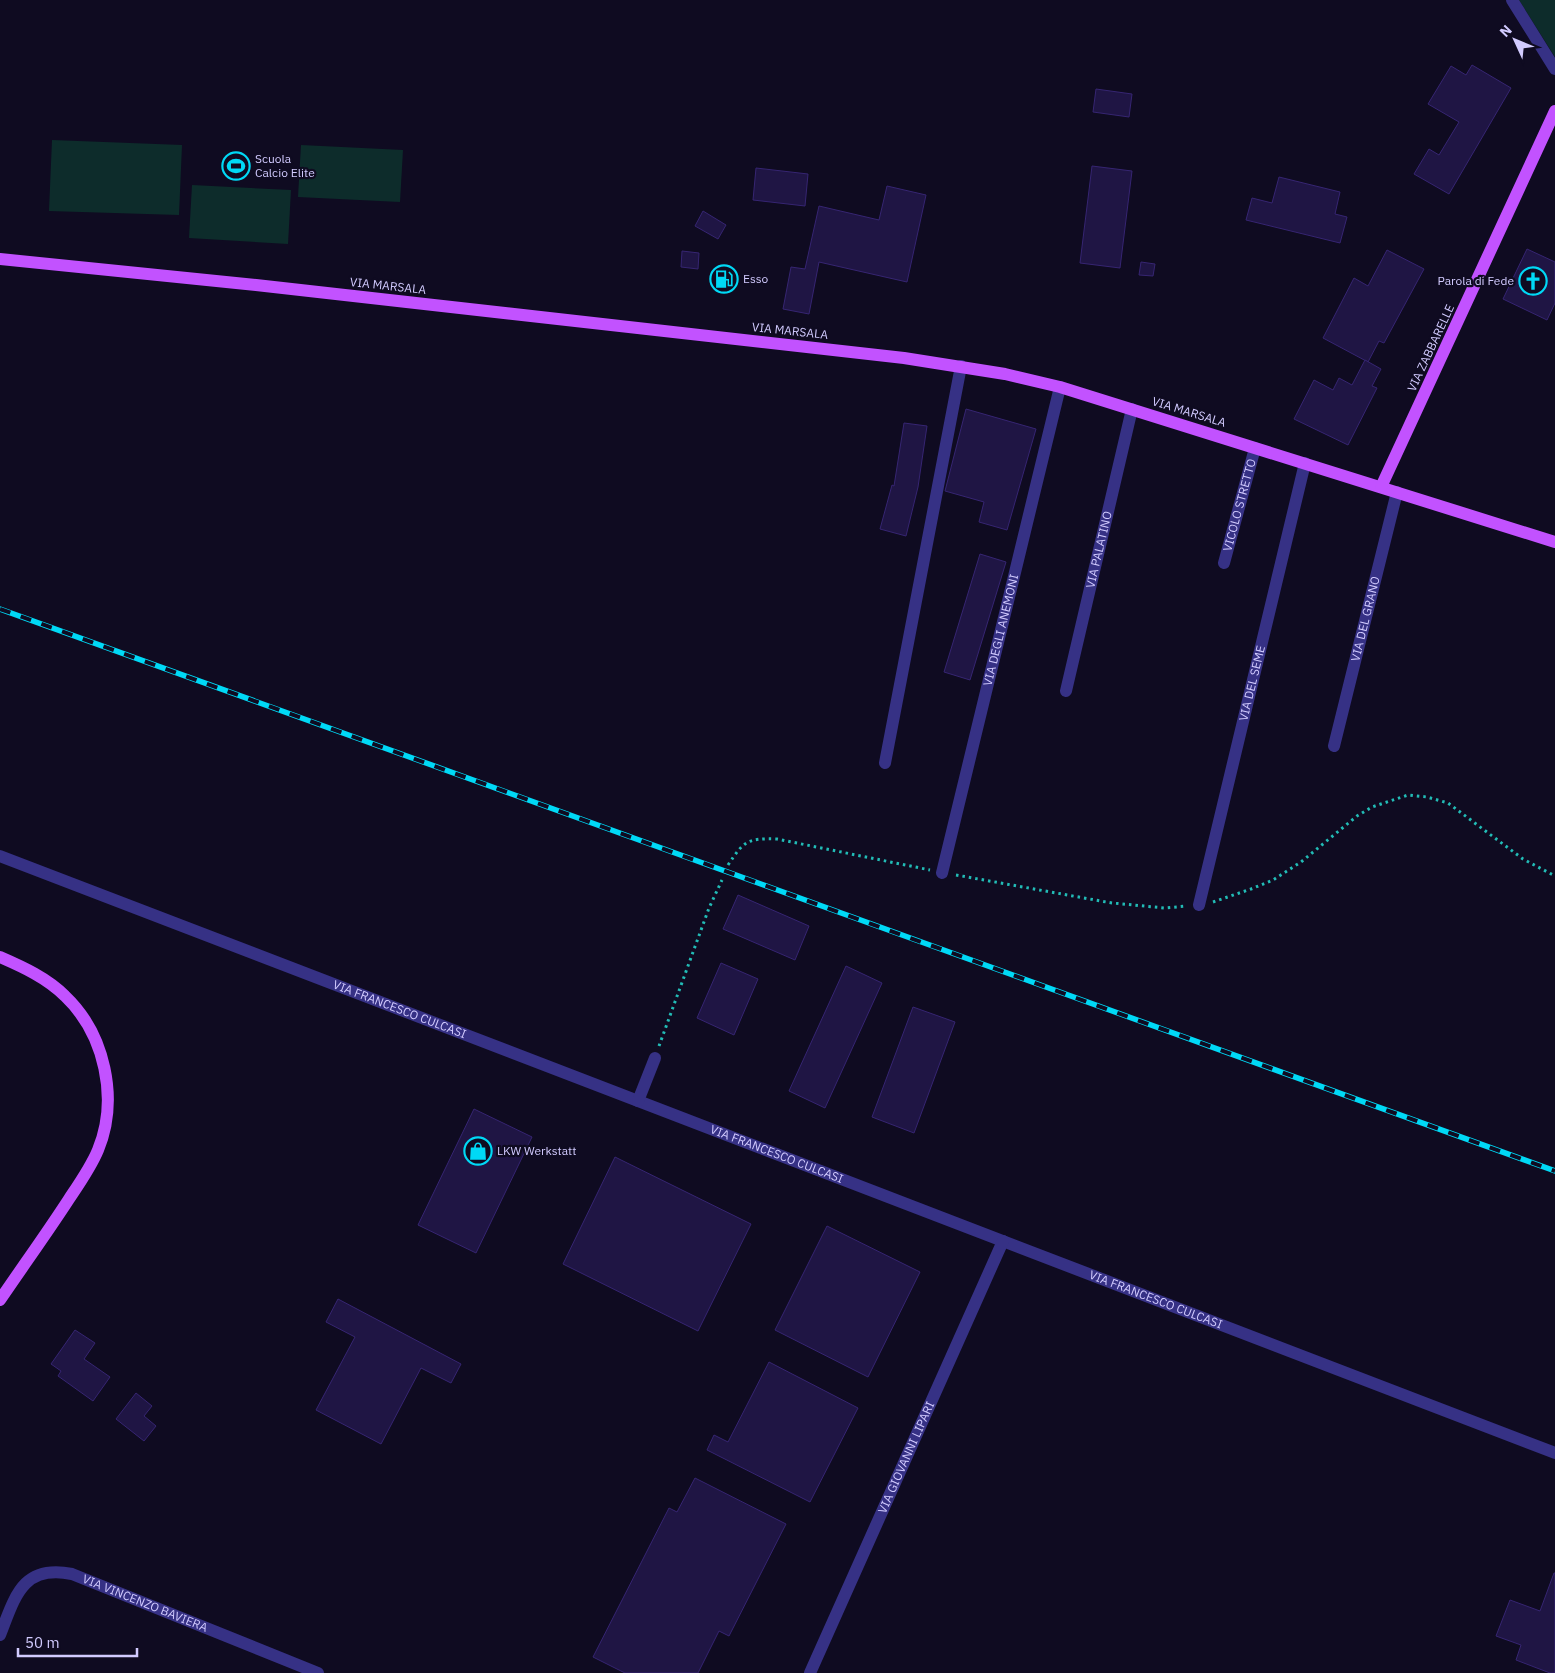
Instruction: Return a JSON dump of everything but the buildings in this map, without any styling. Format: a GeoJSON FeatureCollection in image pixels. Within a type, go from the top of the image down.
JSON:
{"type":"FeatureCollection","features":[{"type":"Feature","properties":{"kind":"main road","name":"VIA ZABBARELLE"},"geometry":{"type":"LineString","coordinates":[[1381,487],[1555,111]]}},
{"type":"Feature","properties":{"kind":"main road","name":"VIA MARSALA"},"geometry":{"type":"LineString","coordinates":[[0,259],[286,288],[894,357],[1005,374],[1060,387],[1555,542]]}},
{"type":"Feature","properties":{"kind":"main road"},"geometry":{"type":"LineString","coordinates":[[0,1300],[82,1179],[98,1150],[106,1122],[108,1096],[104,1064],[96,1039],[80,1012],[66,996],[53,986],[3,958]]}},
{"type":"Feature","properties":{"kind":"street"},"geometry":{"type":"LineString","coordinates":[[1512,0],[1555,69]]}},
{"type":"Feature","properties":{"kind":"street"},"geometry":{"type":"LineString","coordinates":[[885,763],[961,366]]}},
{"type":"Feature","properties":{"kind":"street","name":"VIA DEGLI ANEMONI"},"geometry":{"type":"LineString","coordinates":[[942,873],[1060,387]]}},
{"type":"Feature","properties":{"kind":"street","name":"VIA PALATINO"},"geometry":{"type":"LineString","coordinates":[[1066,691],[1132,409]]}},
{"type":"Feature","properties":{"kind":"street","name":"VICOLO STRETTO"},"geometry":{"type":"LineString","coordinates":[[1224,563],[1255,448]]}},
{"type":"Feature","properties":{"kind":"street","name":"VIA DEL SEME"},"geometry":{"type":"LineString","coordinates":[[1199,905],[1304,463]]}},
{"type":"Feature","properties":{"kind":"street","name":"VIA DEL GRANO"},"geometry":{"type":"LineString","coordinates":[[1334,746],[1397,492]]}},
{"type":"Feature","properties":{"kind":"street","name":"VIA FRANCESCO CULCASI"},"geometry":{"type":"LineString","coordinates":[[0,856],[1555,1453]]}},
{"type":"Feature","properties":{"kind":"street"},"geometry":{"type":"LineString","coordinates":[[638,1101],[655,1058]]}},
{"type":"Feature","properties":{"kind":"street","name":"VIA GIOVANNI LIPARI"},"geometry":{"type":"LineString","coordinates":[[810,1673],[1003,1241]]}},
{"type":"Feature","properties":{"kind":"street","name":"VIA VINCENZO BAVIERA"},"geometry":{"type":"LineString","coordinates":[[0,1635],[17,1592],[42,1573],[58,1571],[72,1574],[318,1673]]}},
{"type":"Feature","properties":{"kind":"path"},"geometry":{"type":"LineString","coordinates":[[728,865],[740,848],[747,842],[758,839],[777,839],[942,873],[1112,903],[1165,908],[1199,905],[1273,880],[1302,862],[1357,816],[1372,807],[1408,795],[1427,797],[1448,803],[1522,859],[1555,876]]}},
{"type":"Feature","properties":{"kind":"path"},"geometry":{"type":"LineString","coordinates":[[655,1058],[709,908],[722,880]]}},
{"type":"Feature","properties":{"kind":"green space"},"geometry":{"type":"Polygon","coordinates":[[[1519,0],[1555,0],[1555,57],[1519,0]]]}},
{"type":"Feature","properties":{"kind":"green space"},"geometry":{"type":"Polygon","coordinates":[[[52,140],[182,145],[179,215],[49,211],[52,140]]]}},
{"type":"Feature","properties":{"kind":"green space"},"geometry":{"type":"Polygon","coordinates":[[[301,145],[403,150],[400,202],[298,197],[301,145]]]}},
{"type":"Feature","properties":{"kind":"green space"},"geometry":{"type":"Polygon","coordinates":[[[192,185],[291,190],[288,244],[189,238],[192,185]]]}},
{"type":"Feature","properties":{"kind":"railway"},"geometry":{"type":"LineString","coordinates":[[0,609],[1555,1171]]}},
{"type":"Feature","properties":{"kind":"place","name":"Scuola Calcio Elite"},"geometry":{"type":"Point","coordinates":[236,166]}},
{"type":"Feature","properties":{"kind":"place","name":"Esso"},"geometry":{"type":"Point","coordinates":[724,279]}},
{"type":"Feature","properties":{"kind":"place","name":"Parola di Fede"},"geometry":{"type":"Point","coordinates":[1533,281]}},
{"type":"Feature","properties":{"kind":"place","name":"LKW Werkstatt"},"geometry":{"type":"Point","coordinates":[478,1151]}}]}
